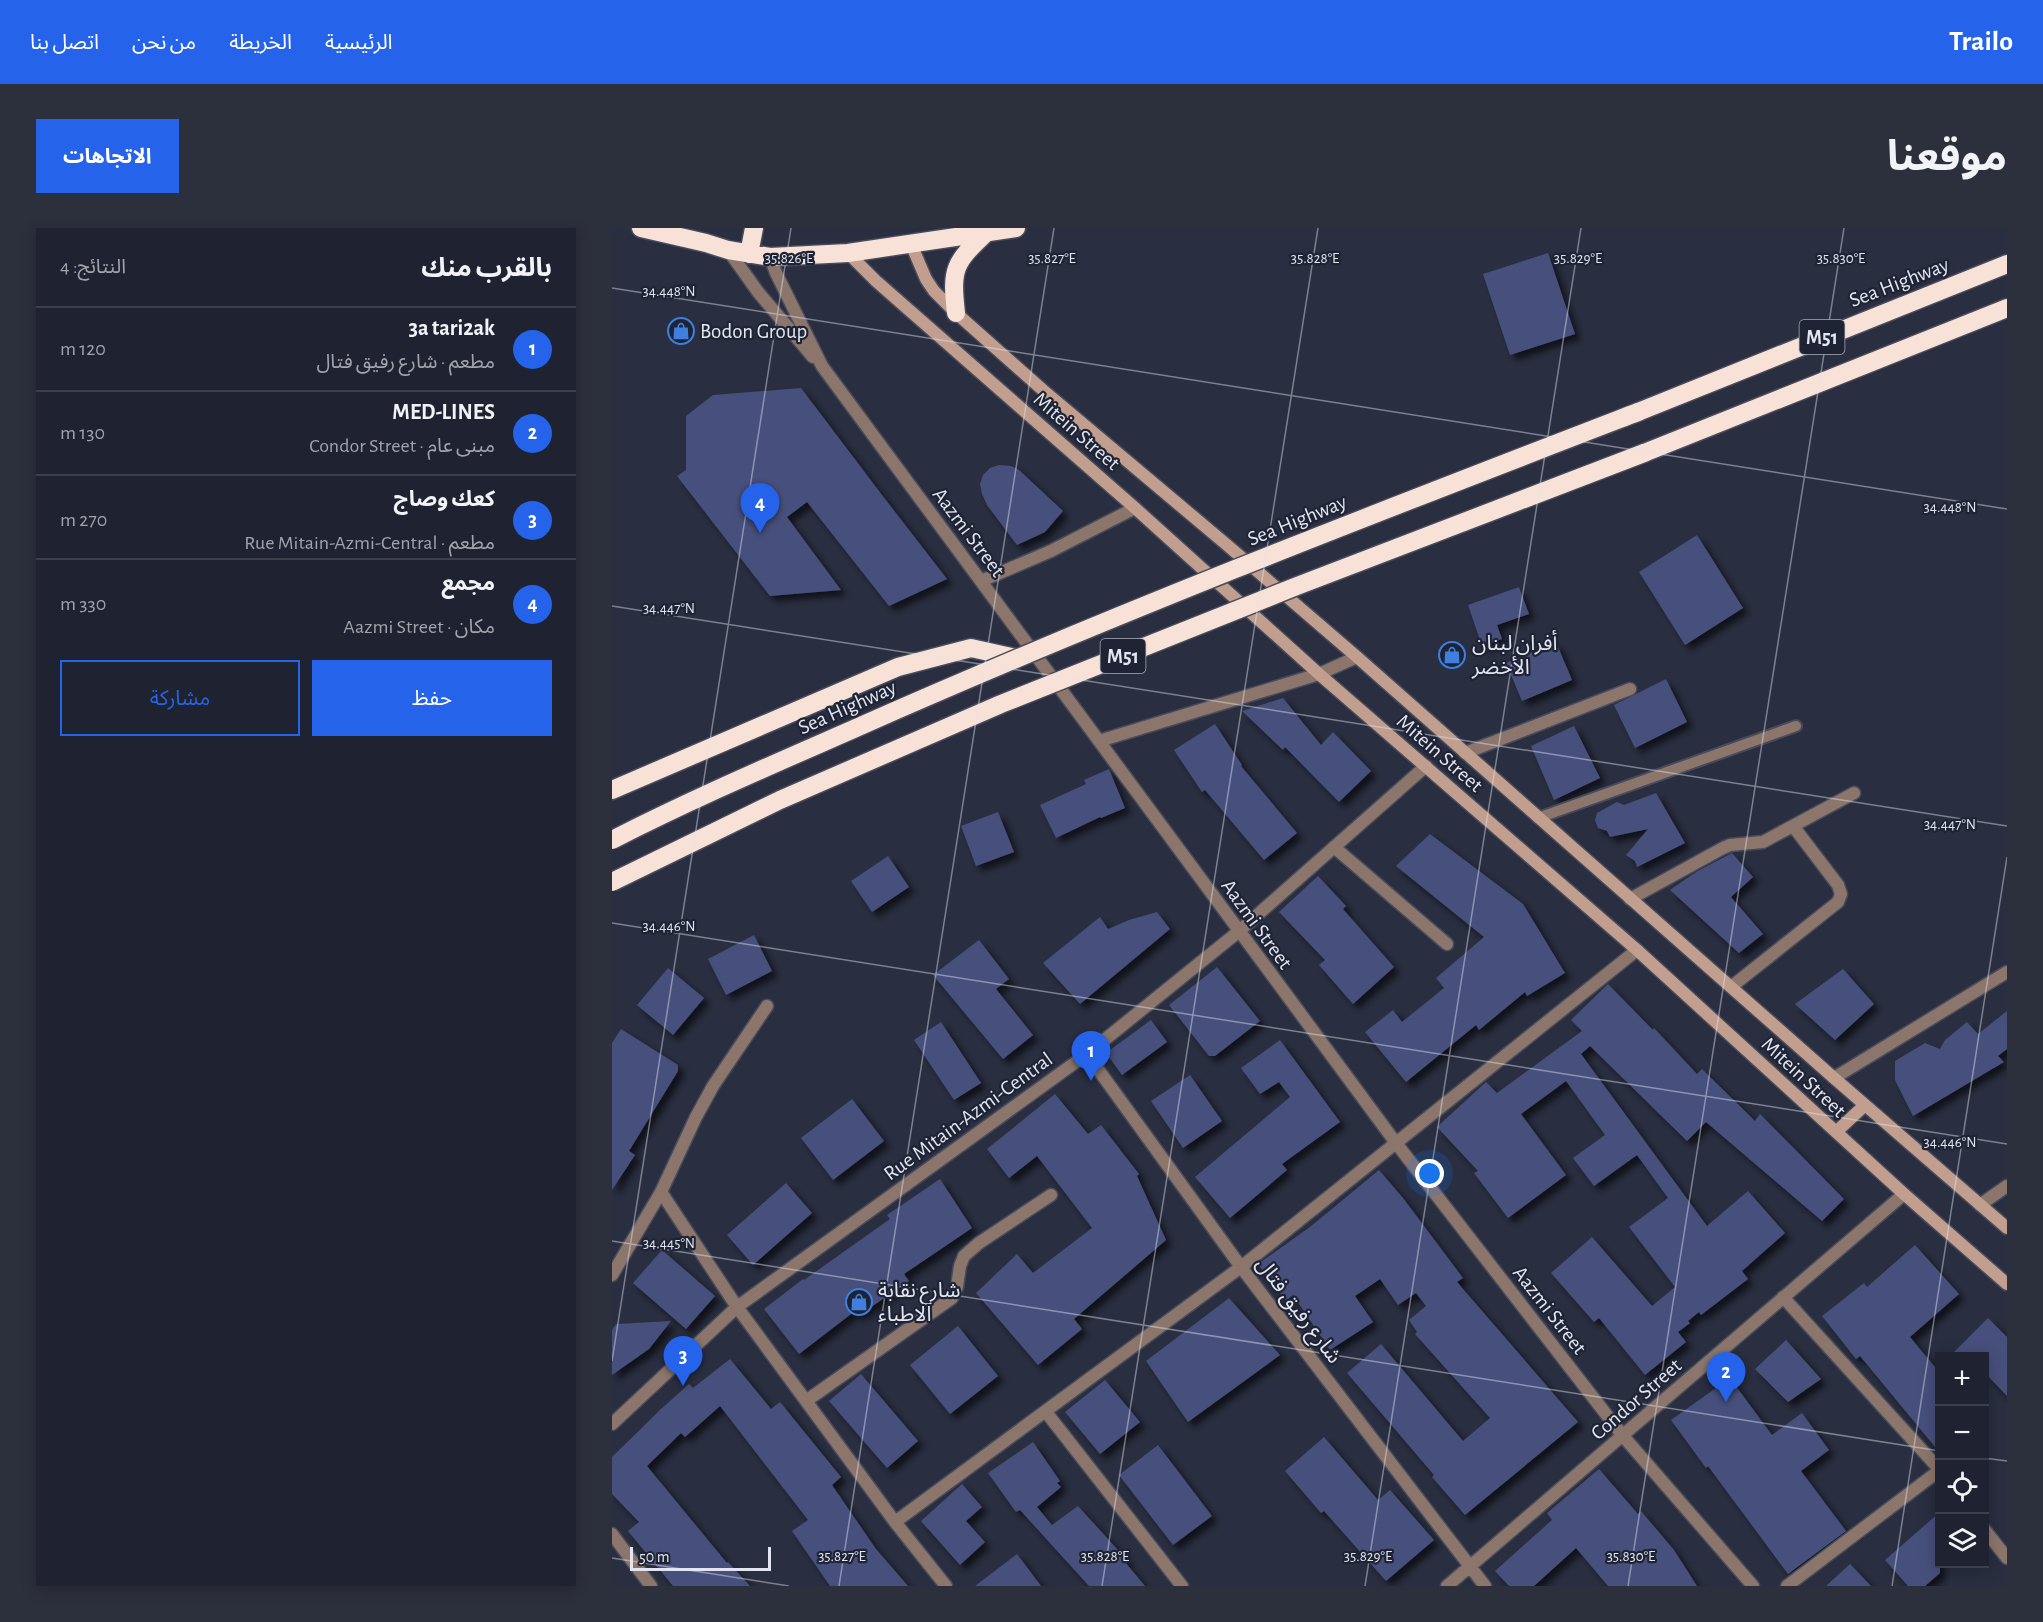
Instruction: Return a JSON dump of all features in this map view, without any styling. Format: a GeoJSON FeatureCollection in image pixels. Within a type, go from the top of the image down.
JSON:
{"type":"FeatureCollection","features":[{"type":"Feature","properties":{"kind":"highway"},"geometry":{"type":"LineString","coordinates":[[641,228],[729,250],[770,257],[848,253],[909,236],[988,232],[1016,228]]}},
{"type":"Feature","properties":{"kind":"highway"},"geometry":{"type":"LineString","coordinates":[[749,254],[754,228]]}},
{"type":"Feature","properties":{"kind":"highway"},"geometry":{"type":"LineString","coordinates":[[956,313],[953,285],[956,266],[968,250],[988,232]]}},
{"type":"Feature","properties":{"kind":"highway","name":"Sea Highway"},"geometry":{"type":"LineString","coordinates":[[612,840],[804,751],[1016,658],[1290,546],[1638,412],[2007,264]]}},
{"type":"Feature","properties":{"kind":"highway","name":"M51"},"geometry":{"type":"LineString","coordinates":[[612,882],[780,801],[1001,704],[1297,586],[1644,453],[2007,308]]}},
{"type":"Feature","properties":{"kind":"highway"},"geometry":{"type":"LineString","coordinates":[[612,790],[898,667],[971,648],[1016,658]]}},
{"type":"Feature","properties":{"kind":"street","name":"Mitein Street"},"geometry":{"type":"LineString","coordinates":[[909,236],[926,279],[934,291],[956,313],[1044,391],[1357,657],[2007,1228]]}},
{"type":"Feature","properties":{"kind":"street"},"geometry":{"type":"LineString","coordinates":[[729,250],[795,338],[822,366]]}},
{"type":"Feature","properties":{"kind":"street","name":"Mitein Street"},"geometry":{"type":"LineString","coordinates":[[848,253],[876,281],[1135,508],[1319,674],[1637,950],[1904,1194],[2007,1284]]}},
{"type":"Feature","properties":{"kind":"street","name":"Aazmi Street"},"geometry":{"type":"LineString","coordinates":[[770,257],[822,366],[1238,932],[1396,1143],[1623,1436],[1753,1586]]}},
{"type":"Feature","properties":{"kind":"street"},"geometry":{"type":"LineString","coordinates":[[981,581],[1051,551],[1135,508]]}},
{"type":"Feature","properties":{"kind":"street"},"geometry":{"type":"LineString","coordinates":[[1099,741],[1319,674],[1357,657]]}},
{"type":"Feature","properties":{"kind":"street"},"geometry":{"type":"LineString","coordinates":[[1465,753],[1630,689]]}},
{"type":"Feature","properties":{"kind":"street","name":"Rue Mitain-Azmi-Central"},"geometry":{"type":"LineString","coordinates":[[612,1424],[737,1307],[1087,1054],[1238,932],[1426,766]]}},
{"type":"Feature","properties":{"kind":"street"},"geometry":{"type":"LineString","coordinates":[[1630,899],[1723,848],[1730,845],[1763,842],[1854,794]]}},
{"type":"Feature","properties":{"kind":"street"},"geometry":{"type":"LineString","coordinates":[[1731,987],[1838,902],[1841,894],[1838,885],[1793,826]]}},
{"type":"Feature","properties":{"kind":"street"},"geometry":{"type":"LineString","coordinates":[[1334,847],[1447,944]]}},
{"type":"Feature","properties":{"kind":"street"},"geometry":{"type":"LineString","coordinates":[[895,1522],[1241,1267],[1637,950]]}},
{"type":"Feature","properties":{"kind":"street"},"geometry":{"type":"LineString","coordinates":[[1834,1078],[2007,972]]}},
{"type":"Feature","properties":{"kind":"street"},"geometry":{"type":"LineString","coordinates":[[612,1275],[661,1192],[713,1086],[767,1006]]}},
{"type":"Feature","properties":{"kind":"street","name":"شارع رفيق فتال"},"geometry":{"type":"LineString","coordinates":[[1087,1054],[1241,1267],[1485,1586]]}},
{"type":"Feature","properties":{"kind":"street"},"geometry":{"type":"LineString","coordinates":[[1836,1132],[1865,1105]]}},
{"type":"Feature","properties":{"kind":"street"},"geometry":{"type":"LineString","coordinates":[[1980,1204],[2007,1186]]}},
{"type":"Feature","properties":{"kind":"street"},"geometry":{"type":"LineString","coordinates":[[661,1192],[737,1307],[895,1522],[946,1586]]}},
{"type":"Feature","properties":{"kind":"street","name":"Condor Street"},"geometry":{"type":"LineString","coordinates":[[1448,1586],[1904,1194]]}},
{"type":"Feature","properties":{"kind":"street"},"geometry":{"type":"LineString","coordinates":[[806,1401],[952,1298],[964,1256],[1051,1195]]}},
{"type":"Feature","properties":{"kind":"street"},"geometry":{"type":"LineString","coordinates":[[1783,1297],[1935,1464]]}},
{"type":"Feature","properties":{"kind":"street"},"geometry":{"type":"LineString","coordinates":[[1046,1412],[1182,1586]]}},
{"type":"Feature","properties":{"kind":"street"},"geometry":{"type":"LineString","coordinates":[[1787,1586],[1935,1474]]}},
{"type":"Feature","properties":{"kind":"street"},"geometry":{"type":"LineString","coordinates":[[612,1534],[651,1586]]}},
{"type":"Feature","properties":{"kind":"street"},"geometry":{"type":"LineString","coordinates":[[1989,1535],[2007,1558]]}},
{"type":"Feature","properties":{"kind":"lane"},"geometry":{"type":"LineString","coordinates":[[1538,818],[1796,726]]}},
{"type":"Feature","properties":{"kind":"building"},"geometry":{"type":"Polygon","coordinates":[[[1548,253],[1575,334],[1510,355],[1483,274],[1548,253]]]}},
{"type":"Feature","properties":{"kind":"building"},"geometry":{"type":"Polygon","coordinates":[[[801,388],[947,579],[889,606],[807,502],[787,517],[841,590],[770,596],[677,476],[686,470],[686,416],[713,395],[801,388]]]}},
{"type":"Feature","properties":{"kind":"building"},"geometry":{"type":"Polygon","coordinates":[[[999,465],[1011,466],[1019,470],[1063,511],[1045,532],[1017,545],[987,505],[982,494],[980,484],[983,475],[990,468],[999,465]]]}},
{"type":"Feature","properties":{"kind":"building"},"geometry":{"type":"Polygon","coordinates":[[[1697,535],[1743,608],[1685,645],[1639,572],[1697,535]]]}},
{"type":"Feature","properties":{"kind":"building"},"geometry":{"type":"Polygon","coordinates":[[[1519,587],[1529,614],[1497,625],[1502,639],[1482,646],[1468,605],[1519,587]]]}},
{"type":"Feature","properties":{"kind":"building"},"geometry":{"type":"Polygon","coordinates":[[[1556,642],[1572,680],[1522,701],[1506,663],[1556,642]]]}},
{"type":"Feature","properties":{"kind":"building"},"geometry":{"type":"Polygon","coordinates":[[[1666,679],[1687,722],[1635,748],[1614,705],[1666,679]]]}},
{"type":"Feature","properties":{"kind":"building"},"geometry":{"type":"Polygon","coordinates":[[[1283,698],[1321,745],[1333,732],[1371,771],[1339,802],[1285,747],[1283,750],[1242,711],[1283,698]]]}},
{"type":"Feature","properties":{"kind":"building"},"geometry":{"type":"Polygon","coordinates":[[[1215,724],[1241,766],[1297,833],[1264,860],[1205,790],[1202,792],[1174,750],[1215,724]]]}},
{"type":"Feature","properties":{"kind":"building"},"geometry":{"type":"Polygon","coordinates":[[[1574,726],[1600,778],[1554,800],[1531,746],[1574,726]]]}},
{"type":"Feature","properties":{"kind":"building"},"geometry":{"type":"Polygon","coordinates":[[[1109,769],[1125,808],[1056,838],[1040,805],[1086,784],[1084,780],[1109,769]]]}},
{"type":"Feature","properties":{"kind":"building"},"geometry":{"type":"Polygon","coordinates":[[[1656,793],[1685,843],[1637,867],[1635,861],[1626,855],[1648,829],[1610,837],[1607,831],[1598,828],[1595,820],[1597,813],[1617,802],[1624,805],[1656,793]]]}},
{"type":"Feature","properties":{"kind":"building"},"geometry":{"type":"Polygon","coordinates":[[[998,812],[1014,852],[976,866],[961,826],[998,812]]]}},
{"type":"Feature","properties":{"kind":"building"},"geometry":{"type":"Polygon","coordinates":[[[1430,834],[1523,904],[1565,973],[1527,996],[1525,992],[1479,1030],[1476,1025],[1406,1082],[1365,1032],[1393,1010],[1402,1022],[1444,988],[1436,978],[1484,937],[1396,866],[1430,834]]]}},
{"type":"Feature","properties":{"kind":"building"},"geometry":{"type":"Polygon","coordinates":[[[1732,853],[1753,877],[1731,897],[1763,934],[1739,953],[1670,890],[1696,872],[1732,853]]]}},
{"type":"Feature","properties":{"kind":"building"},"geometry":{"type":"Polygon","coordinates":[[[888,856],[909,887],[872,912],[851,881],[888,856]]]}},
{"type":"Feature","properties":{"kind":"building"},"geometry":{"type":"Polygon","coordinates":[[[1318,876],[1346,906],[1343,909],[1394,967],[1353,1004],[1319,965],[1325,960],[1279,912],[1318,876]]]}},
{"type":"Feature","properties":{"kind":"building"},"geometry":{"type":"Polygon","coordinates":[[[1157,912],[1170,929],[1080,1004],[1043,963],[1100,917],[1108,929],[1157,912]]]}},
{"type":"Feature","properties":{"kind":"building"},"geometry":{"type":"Polygon","coordinates":[[[754,935],[772,971],[726,995],[708,959],[754,935]]]}},
{"type":"Feature","properties":{"kind":"building"},"geometry":{"type":"Polygon","coordinates":[[[979,940],[1009,979],[996,989],[1033,1035],[1003,1059],[933,975],[979,940]]]}},
{"type":"Feature","properties":{"kind":"building"},"geometry":{"type":"Polygon","coordinates":[[[1217,967],[1260,1021],[1215,1056],[1209,1056],[1169,1005],[1217,967]]]}},
{"type":"Feature","properties":{"kind":"building"},"geometry":{"type":"Polygon","coordinates":[[[668,968],[704,998],[673,1035],[637,1005],[668,968]]]}},
{"type":"Feature","properties":{"kind":"building"},"geometry":{"type":"Polygon","coordinates":[[[1843,969],[1874,1004],[1835,1040],[1795,1004],[1843,969]]]}},
{"type":"Feature","properties":{"kind":"building"},"geometry":{"type":"Polygon","coordinates":[[[1608,984],[1697,1074],[1702,1069],[1755,1121],[1760,1114],[1844,1199],[1822,1221],[1706,1122],[1687,1141],[1590,1046],[1581,1054],[1707,1226],[1748,1191],[1785,1233],[1742,1271],[1748,1279],[1701,1315],[1699,1312],[1688,1321],[1690,1323],[1678,1332],[1686,1342],[1645,1375],[1599,1318],[1594,1322],[1551,1273],[1592,1237],[1652,1306],[1675,1287],[1629,1227],[1668,1198],[1637,1155],[1594,1186],[1573,1158],[1605,1135],[1566,1081],[1521,1114],[1566,1175],[1508,1218],[1474,1173],[1478,1171],[1437,1127],[1486,1082],[1497,1093],[1582,1031],[1571,1020],[1608,984]]]}},
{"type":"Feature","properties":{"kind":"building"},"geometry":{"type":"Polygon","coordinates":[[[2007,1011],[2007,1049],[1998,1056],[2004,1062],[1913,1116],[1895,1080],[1895,1061],[1925,1043],[1940,1049],[1945,1040],[1967,1022],[1978,1034],[2007,1011]]]}},
{"type":"Feature","properties":{"kind":"building"},"geometry":{"type":"Polygon","coordinates":[[[1151,1020],[1167,1042],[1122,1075],[1106,1053],[1151,1020]]]}},
{"type":"Feature","properties":{"kind":"building"},"geometry":{"type":"Polygon","coordinates":[[[941,1022],[981,1083],[954,1100],[914,1040],[941,1022]]]}},
{"type":"Feature","properties":{"kind":"building"},"geometry":{"type":"Polygon","coordinates":[[[621,1029],[678,1065],[678,1071],[629,1151],[635,1155],[612,1190],[612,1043],[621,1029]]]}},
{"type":"Feature","properties":{"kind":"building"},"geometry":{"type":"Polygon","coordinates":[[[1280,1040],[1340,1122],[1282,1164],[1287,1170],[1230,1218],[1195,1177],[1290,1097],[1279,1082],[1260,1094],[1241,1068],[1280,1040]]]}},
{"type":"Feature","properties":{"kind":"building"},"geometry":{"type":"Polygon","coordinates":[[[1190,1075],[1222,1121],[1183,1148],[1151,1101],[1190,1075]]]}},
{"type":"Feature","properties":{"kind":"building"},"geometry":{"type":"Polygon","coordinates":[[[1055,1094],[1088,1134],[1101,1125],[1139,1174],[1137,1176],[1166,1240],[1074,1319],[1082,1329],[1038,1365],[976,1293],[1017,1254],[1033,1273],[1092,1228],[1037,1156],[1009,1178],[987,1149],[1055,1094]]]}},
{"type":"Feature","properties":{"kind":"building"},"geometry":{"type":"Polygon","coordinates":[[[852,1099],[884,1141],[833,1180],[801,1138],[852,1099]]]}},
{"type":"Feature","properties":{"kind":"building"},"geometry":{"type":"Polygon","coordinates":[[[1379,1170],[1463,1278],[1457,1282],[1578,1422],[1465,1515],[1347,1373],[1381,1344],[1463,1441],[1490,1418],[1415,1334],[1417,1332],[1409,1320],[1426,1306],[1416,1293],[1398,1305],[1380,1279],[1355,1296],[1373,1322],[1330,1350],[1293,1295],[1286,1301],[1258,1264],[1310,1227],[1379,1170]]]}},
{"type":"Feature","properties":{"kind":"building"},"geometry":{"type":"Polygon","coordinates":[[[940,1179],[972,1228],[904,1274],[909,1281],[858,1316],[855,1311],[799,1354],[764,1309],[890,1219],[887,1215],[940,1179]]]}},
{"type":"Feature","properties":{"kind":"building"},"geometry":{"type":"Polygon","coordinates":[[[786,1183],[812,1213],[753,1265],[727,1235],[786,1183]]]}},
{"type":"Feature","properties":{"kind":"building"},"geometry":{"type":"Polygon","coordinates":[[[1915,1245],[1959,1294],[1910,1337],[1935,1367],[1935,1447],[1860,1356],[1856,1359],[1822,1316],[1864,1283],[1867,1287],[1915,1245]]]}},
{"type":"Feature","properties":{"kind":"building"},"geometry":{"type":"Polygon","coordinates":[[[662,1250],[715,1296],[686,1329],[633,1283],[662,1250]]]}},
{"type":"Feature","properties":{"kind":"building"},"geometry":{"type":"Polygon","coordinates":[[[1229,1298],[1280,1355],[1188,1422],[1146,1361],[1229,1298]]]}},
{"type":"Feature","properties":{"kind":"building"},"geometry":{"type":"Polygon","coordinates":[[[1988,1318],[2007,1337],[2007,1396],[1989,1377],[1989,1352],[1954,1352],[1988,1318]]]}},
{"type":"Feature","properties":{"kind":"building"},"geometry":{"type":"Polygon","coordinates":[[[671,1321],[649,1349],[612,1375],[612,1330],[616,1324],[671,1321]]]}},
{"type":"Feature","properties":{"kind":"building"},"geometry":{"type":"Polygon","coordinates":[[[958,1326],[998,1376],[950,1414],[910,1365],[958,1326]]]}},
{"type":"Feature","properties":{"kind":"building"},"geometry":{"type":"Polygon","coordinates":[[[1786,1340],[1821,1379],[1788,1402],[1755,1369],[1786,1340]]]}},
{"type":"Feature","properties":{"kind":"building"},"geometry":{"type":"Polygon","coordinates":[[[730,1359],[771,1409],[780,1402],[841,1477],[832,1485],[876,1549],[908,1586],[830,1586],[792,1531],[808,1520],[720,1406],[685,1437],[681,1433],[647,1466],[727,1563],[750,1586],[673,1586],[628,1531],[639,1522],[612,1494],[612,1457],[689,1384],[693,1388],[730,1359]]]}},
{"type":"Feature","properties":{"kind":"building"},"geometry":{"type":"Polygon","coordinates":[[[861,1374],[918,1441],[887,1468],[829,1401],[861,1374]]]}},
{"type":"Feature","properties":{"kind":"building"},"geometry":{"type":"Polygon","coordinates":[[[1730,1378],[1772,1435],[1802,1413],[1829,1450],[1801,1471],[1846,1531],[1788,1574],[1671,1420],[1730,1378]]]}},
{"type":"Feature","properties":{"kind":"building"},"geometry":{"type":"Polygon","coordinates":[[[1105,1380],[1140,1422],[1100,1454],[1065,1412],[1105,1380]]]}},
{"type":"Feature","properties":{"kind":"building"},"geometry":{"type":"Polygon","coordinates":[[[1324,1437],[1378,1500],[1390,1490],[1434,1540],[1386,1581],[1324,1511],[1321,1513],[1285,1471],[1324,1437]]]}},
{"type":"Feature","properties":{"kind":"building"},"geometry":{"type":"Polygon","coordinates":[[[1033,1442],[1060,1481],[1057,1483],[1061,1487],[1037,1507],[1052,1525],[1078,1506],[1127,1560],[1125,1562],[1145,1586],[1089,1586],[1020,1510],[1016,1512],[988,1473],[1033,1442]]]}},
{"type":"Feature","properties":{"kind":"building"},"geometry":{"type":"Polygon","coordinates":[[[1158,1445],[1212,1516],[1173,1545],[1119,1475],[1158,1445]]]}},
{"type":"Feature","properties":{"kind":"building"},"geometry":{"type":"Polygon","coordinates":[[[1599,1469],[1638,1514],[1641,1511],[1674,1550],[1697,1586],[1608,1586],[1576,1548],[1534,1586],[1509,1586],[1495,1571],[1552,1520],[1547,1513],[1599,1469]]]}},
{"type":"Feature","properties":{"kind":"building"},"geometry":{"type":"Polygon","coordinates":[[[962,1484],[982,1507],[966,1521],[985,1542],[960,1565],[921,1521],[962,1484]]]}},
{"type":"Feature","properties":{"kind":"building"},"geometry":{"type":"Polygon","coordinates":[[[1935,1516],[1935,1568],[1940,1568],[1940,1573],[1925,1586],[1908,1586],[1885,1560],[1935,1516]]]}},
{"type":"Feature","properties":{"kind":"building"},"geometry":{"type":"Polygon","coordinates":[[[1017,1554],[1041,1586],[975,1586],[1017,1554]]]}},
{"type":"Feature","properties":{"kind":"building"},"geometry":{"type":"Polygon","coordinates":[[[1850,1564],[1871,1586],[1826,1586],[1850,1564]]]}},
{"type":"Feature","properties":{"kind":"place","name":"Bodon Group"},"geometry":{"type":"Point","coordinates":[681,331]}},
{"type":"Feature","properties":{"kind":"place","name":"مجمع"},"geometry":{"type":"Point","coordinates":[760,533]}},
{"type":"Feature","properties":{"kind":"place","name":"أفران لبنان الأخضر"},"geometry":{"type":"Point","coordinates":[1452,655]}},
{"type":"Feature","properties":{"kind":"place","name":"3a tari2ak"},"geometry":{"type":"Point","coordinates":[1091,1081]}},
{"type":"Feature","properties":{"kind":"place","name":"شارع نقابة الاطباء"},"geometry":{"type":"Point","coordinates":[859,1302]}},
{"type":"Feature","properties":{"kind":"place","name":"كعك وصاج"},"geometry":{"type":"Point","coordinates":[683,1386]}},
{"type":"Feature","properties":{"kind":"place","name":"MED-LINES"},"geometry":{"type":"Point","coordinates":[1726,1402]}}]}
